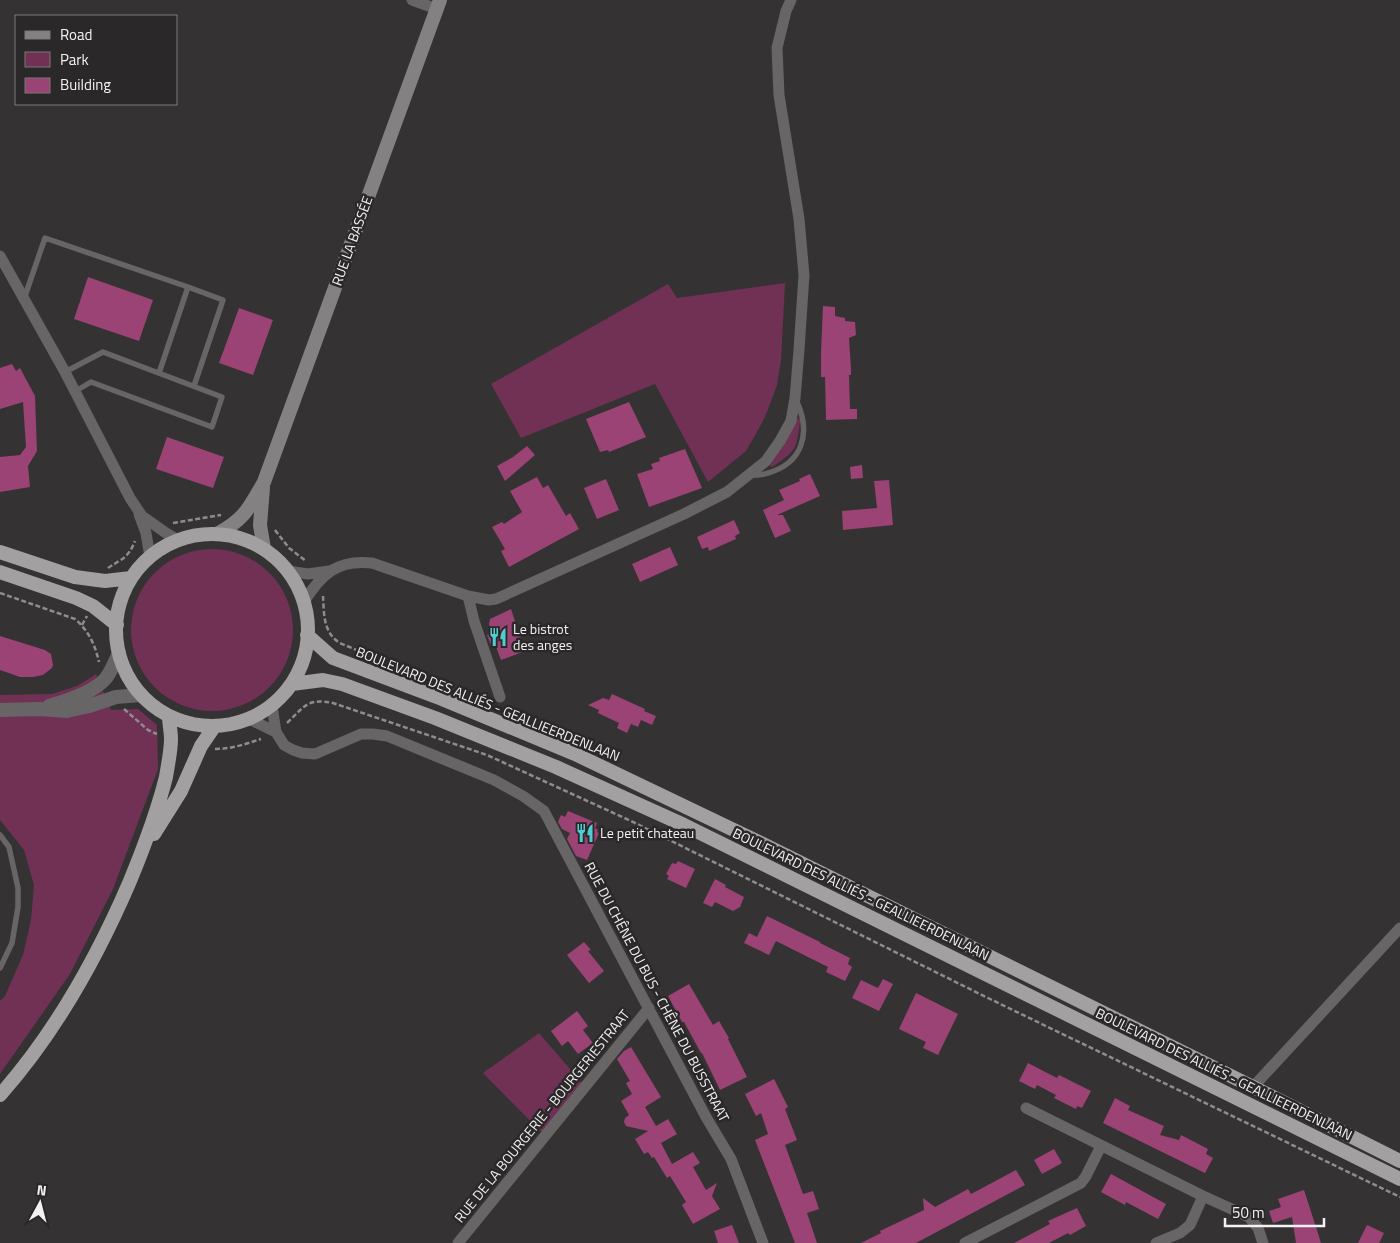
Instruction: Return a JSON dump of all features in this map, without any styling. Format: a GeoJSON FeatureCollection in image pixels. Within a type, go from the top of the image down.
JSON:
{"type":"FeatureCollection","features":[{"type":"Feature","properties":{"kind":"highway"},"geometry":{"type":"LineString","coordinates":[[217,534],[242,540],[264,549],[277,560],[288,571],[297,586],[304,602],[308,622],[302,661],[292,684],[284,694],[272,706],[249,719],[214,727],[188,723],[168,716],[150,704],[141,695],[124,670],[119,653],[116,625],[121,599],[131,578],[137,569],[150,557],[178,540],[199,535],[217,534]]}},
{"type":"Feature","properties":{"kind":"highway"},"geometry":{"type":"LineString","coordinates":[[0,552],[75,577],[105,581],[131,578]]}},
{"type":"Feature","properties":{"kind":"highway"},"geometry":{"type":"LineString","coordinates":[[0,572],[76,598],[93,606],[116,625]]}},
{"type":"Feature","properties":{"kind":"highway","name":"BOULEVARD DES ALLIÉS - GEALLIEERDENLAAN"},"geometry":{"type":"LineString","coordinates":[[307,635],[332,658],[575,754],[761,843],[1400,1161]]}},
{"type":"Feature","properties":{"kind":"highway","name":"BOULEVARD DES ALLIÉS - GEALLIEERDENLAAN"},"geometry":{"type":"LineString","coordinates":[[292,684],[323,680],[342,684],[435,718],[556,767],[684,825],[1400,1179]]}},
{"type":"Feature","properties":{"kind":"highway"},"geometry":{"type":"LineString","coordinates":[[0,1095],[39,1045],[72,997],[97,953],[118,909],[160,801],[171,739],[168,716]]}},
{"type":"Feature","properties":{"kind":"highway"},"geometry":{"type":"LineString","coordinates":[[144,846],[182,791],[201,746],[214,727]]}},
{"type":"Feature","properties":{"kind":"main road","name":"RUE LA BASSÉE"},"geometry":{"type":"LineString","coordinates":[[217,534],[232,526],[242,517],[264,482],[438,4]]}},
{"type":"Feature","properties":{"kind":"main road","name":"RUE LA BASSÉE"},"geometry":{"type":"LineString","coordinates":[[264,482],[260,516],[264,549]]}},
{"type":"Feature","properties":{"kind":"street"},"geometry":{"type":"LineString","coordinates":[[412,0],[438,4]]}},
{"type":"Feature","properties":{"kind":"street"},"geometry":{"type":"LineString","coordinates":[[304,602],[317,578],[329,571],[351,563],[372,563],[468,596],[489,600],[505,595],[684,514],[727,492],[766,461],[791,421],[795,398],[804,275],[799,219],[779,95],[777,48],[786,11],[791,0]]}},
{"type":"Feature","properties":{"kind":"street"},"geometry":{"type":"LineString","coordinates":[[0,256],[130,498],[142,516],[178,540]]}},
{"type":"Feature","properties":{"kind":"street"},"geometry":{"type":"LineString","coordinates":[[135,505],[146,533],[150,557]]}},
{"type":"Feature","properties":{"kind":"street"},"geometry":{"type":"LineString","coordinates":[[288,571],[317,578]]}},
{"type":"Feature","properties":{"kind":"street"},"geometry":{"type":"LineString","coordinates":[[468,596],[474,621],[500,697]]}},
{"type":"Feature","properties":{"kind":"street"},"geometry":{"type":"LineString","coordinates":[[39,709],[80,695],[94,688],[105,680],[119,653]]}},
{"type":"Feature","properties":{"kind":"street"},"geometry":{"type":"LineString","coordinates":[[0,710],[39,709],[67,711],[116,697],[141,695]]}},
{"type":"Feature","properties":{"kind":"street"},"geometry":{"type":"LineString","coordinates":[[272,706],[276,732]]}},
{"type":"Feature","properties":{"kind":"street","name":"RUE DU CHÊNE DU BUS - CHÊNE DU BUSSTRAAT"},"geometry":{"type":"LineString","coordinates":[[249,719],[276,732],[284,745],[293,750],[315,754],[360,734],[387,736],[494,780],[523,796],[544,811],[706,1117],[731,1159],[763,1243]]}},
{"type":"Feature","properties":{"kind":"street","name":"BOULEVARD DES ALLIÉS - GEALLIEERDENLAAN"},"geometry":{"type":"LineString","coordinates":[[1254,1087],[1400,928]]}},
{"type":"Feature","properties":{"kind":"street","name":"RUE DE LA BOURGERIE - BOURGERIESTRAAT"},"geometry":{"type":"LineString","coordinates":[[458,1243],[649,1008]]}},
{"type":"Feature","properties":{"kind":"street"},"geometry":{"type":"LineString","coordinates":[[1026,1108],[1249,1217],[1258,1228],[1263,1243]]}},
{"type":"Feature","properties":{"kind":"street"},"geometry":{"type":"LineString","coordinates":[[965,1243],[1080,1183],[1086,1176],[1101,1146]]}},
{"type":"Feature","properties":{"kind":"street"},"geometry":{"type":"LineString","coordinates":[[1156,1243],[1180,1233],[1190,1225],[1203,1196]]}},
{"type":"Feature","properties":{"kind":"lane"},"geometry":{"type":"LineString","coordinates":[[24,299],[45,238],[222,300],[194,386]]}},
{"type":"Feature","properties":{"kind":"lane"},"geometry":{"type":"LineString","coordinates":[[158,373],[188,287]]}},
{"type":"Feature","properties":{"kind":"lane"},"geometry":{"type":"LineString","coordinates":[[64,372],[103,352],[222,397],[212,427],[91,382],[74,392]]}},
{"type":"Feature","properties":{"kind":"lane"},"geometry":{"type":"LineString","coordinates":[[748,476],[768,473],[786,464],[800,448],[804,431],[802,414],[795,398]]}},
{"type":"Feature","properties":{"kind":"lane"},"geometry":{"type":"LineString","coordinates":[[0,835],[9,848],[18,888],[18,907],[12,942],[0,968]]}},
{"type":"Feature","properties":{"kind":"path"},"geometry":{"type":"LineString","coordinates":[[158,528],[166,523],[219,516],[227,513]]}},
{"type":"Feature","properties":{"kind":"path"},"geometry":{"type":"LineString","coordinates":[[260,516],[272,520],[276,532],[283,541],[301,558],[311,564],[323,596],[326,627],[330,634],[341,643],[367,655],[373,664],[370,672]]}},
{"type":"Feature","properties":{"kind":"path"},"geometry":{"type":"LineString","coordinates":[[105,581],[108,567],[124,558],[139,536],[146,533]]}},
{"type":"Feature","properties":{"kind":"path"},"geometry":{"type":"LineString","coordinates":[[0,593],[75,619],[82,625],[95,646],[105,680]]}},
{"type":"Feature","properties":{"kind":"path"},"geometry":{"type":"LineString","coordinates":[[82,625],[93,606]]}},
{"type":"Feature","properties":{"kind":"path"},"geometry":{"type":"LineString","coordinates":[[356,711],[363,692]]}},
{"type":"Feature","properties":{"kind":"path"},"geometry":{"type":"LineString","coordinates":[[116,697],[120,705],[148,730],[171,739]]}},
{"type":"Feature","properties":{"kind":"path"},"geometry":{"type":"LineString","coordinates":[[201,746],[219,749],[248,744],[276,732],[310,702],[320,701],[356,711],[487,755],[631,821],[990,999],[1400,1196]]}},
{"type":"Feature","properties":{"kind":"green space"},"geometry":{"type":"Polygon","coordinates":[[[785,283],[781,360],[777,385],[767,412],[746,451],[708,482],[655,384],[521,438],[491,384],[668,284],[677,298],[785,283]]]}},
{"type":"Feature","properties":{"kind":"green space"},"geometry":{"type":"Polygon","coordinates":[[[799,418],[798,438],[791,453],[772,467],[770,466],[785,443],[797,419],[799,418]]]}},
{"type":"Feature","properties":{"kind":"green space"},"geometry":{"type":"Polygon","coordinates":[[[220,549],[236,552],[250,558],[264,567],[275,578],[290,606],[293,630],[292,646],[284,668],[275,682],[264,693],[236,708],[204,711],[188,708],[174,702],[160,693],[149,682],[134,654],[131,622],[134,606],[140,592],[149,578],[160,567],[188,552],[220,549]]]}},
{"type":"Feature","properties":{"kind":"green space"},"geometry":{"type":"Polygon","coordinates":[[[96,674],[111,710],[138,709],[157,725],[158,769],[113,889],[70,974],[0,1074],[0,1001],[5,996],[23,955],[31,920],[34,885],[24,850],[0,820],[0,695],[52,694],[77,686],[96,674]]]}},
{"type":"Feature","properties":{"kind":"green space"},"geometry":{"type":"Polygon","coordinates":[[[539,1033],[582,1083],[542,1133],[483,1073],[539,1033]]]}},
{"type":"Feature","properties":{"kind":"building"},"geometry":{"type":"Polygon","coordinates":[[[88,277],[153,300],[139,341],[74,319],[88,277]]]}},
{"type":"Feature","properties":{"kind":"building"},"geometry":{"type":"Polygon","coordinates":[[[823,306],[835,307],[835,316],[845,318],[845,321],[855,322],[856,335],[849,338],[851,375],[849,375],[850,409],[857,409],[857,419],[826,420],[825,377],[821,377],[823,306]]]}},
{"type":"Feature","properties":{"kind":"building"},"geometry":{"type":"Polygon","coordinates":[[[239,308],[273,320],[253,375],[219,363],[239,308]]]}},
{"type":"Feature","properties":{"kind":"building"},"geometry":{"type":"Polygon","coordinates":[[[12,364],[16,371],[20,368],[35,396],[37,451],[28,466],[30,487],[0,492],[0,457],[20,455],[26,447],[23,402],[0,409],[0,368],[12,364]]]}},
{"type":"Feature","properties":{"kind":"building"},"geometry":{"type":"Polygon","coordinates":[[[629,402],[646,437],[609,452],[608,450],[600,452],[586,419],[629,402]]]}},
{"type":"Feature","properties":{"kind":"building"},"geometry":{"type":"Polygon","coordinates":[[[167,437],[224,457],[213,488],[156,469],[167,437]]]}},
{"type":"Feature","properties":{"kind":"building"},"geometry":{"type":"Polygon","coordinates":[[[527,446],[535,455],[505,481],[497,466],[527,446]]]}},
{"type":"Feature","properties":{"kind":"building"},"geometry":{"type":"Polygon","coordinates":[[[685,449],[702,488],[649,507],[637,474],[653,469],[651,464],[660,461],[659,458],[685,449]]]}},
{"type":"Feature","properties":{"kind":"building"},"geometry":{"type":"Polygon","coordinates":[[[862,465],[863,478],[851,479],[850,467],[862,465]]]}},
{"type":"Feature","properties":{"kind":"building"},"geometry":{"type":"Polygon","coordinates":[[[810,474],[820,496],[777,515],[783,515],[791,531],[775,538],[763,510],[784,500],[779,490],[800,481],[799,479],[810,474]]]}},
{"type":"Feature","properties":{"kind":"building"},"geometry":{"type":"Polygon","coordinates":[[[537,477],[543,488],[548,485],[566,516],[570,513],[579,529],[509,567],[501,551],[505,549],[492,527],[502,522],[504,524],[522,512],[510,491],[537,477]]]}},
{"type":"Feature","properties":{"kind":"building"},"geometry":{"type":"Polygon","coordinates":[[[606,479],[619,510],[597,519],[584,488],[606,479]]]}},
{"type":"Feature","properties":{"kind":"building"},"geometry":{"type":"Polygon","coordinates":[[[889,480],[893,525],[843,530],[842,511],[877,508],[874,481],[889,480]]]}},
{"type":"Feature","properties":{"kind":"building"},"geometry":{"type":"Polygon","coordinates":[[[734,520],[740,533],[735,536],[736,539],[709,551],[708,547],[702,549],[697,537],[734,520]]]}},
{"type":"Feature","properties":{"kind":"building"},"geometry":{"type":"Polygon","coordinates":[[[670,547],[678,565],[640,582],[632,564],[670,547]]]}},
{"type":"Feature","properties":{"kind":"building"},"geometry":{"type":"Polygon","coordinates":[[[511,609],[525,651],[501,660],[495,644],[491,645],[487,635],[492,633],[489,624],[490,619],[511,609]]]}},
{"type":"Feature","properties":{"kind":"building"},"geometry":{"type":"Polygon","coordinates":[[[0,636],[45,650],[51,654],[52,668],[43,675],[33,677],[20,677],[0,670],[0,636]]]}},
{"type":"Feature","properties":{"kind":"building"},"geometry":{"type":"Polygon","coordinates":[[[612,694],[656,716],[652,725],[641,720],[638,727],[631,724],[627,733],[617,728],[619,723],[598,713],[599,710],[588,705],[603,698],[609,700],[612,694]]]}},
{"type":"Feature","properties":{"kind":"building"},"geometry":{"type":"Polygon","coordinates":[[[568,811],[597,823],[595,828],[599,833],[587,860],[576,856],[567,839],[570,833],[562,829],[558,822],[561,815],[565,817],[568,811]]]}},
{"type":"Feature","properties":{"kind":"building"},"geometry":{"type":"Polygon","coordinates":[[[678,861],[695,869],[686,888],[667,879],[669,876],[666,874],[672,863],[676,864],[678,861]]]}},
{"type":"Feature","properties":{"kind":"building"},"geometry":{"type":"Polygon","coordinates":[[[715,879],[726,885],[725,887],[744,897],[740,907],[733,911],[715,902],[712,907],[703,903],[715,879]]]}},
{"type":"Feature","properties":{"kind":"building"},"geometry":{"type":"Polygon","coordinates":[[[767,916],[850,958],[848,964],[852,967],[845,981],[826,972],[828,967],[776,941],[769,955],[744,943],[749,933],[757,937],[767,916]]]}},
{"type":"Feature","properties":{"kind":"building"},"geometry":{"type":"Polygon","coordinates":[[[584,942],[591,950],[588,951],[604,971],[589,983],[567,955],[584,942]]]}},
{"type":"Feature","properties":{"kind":"building"},"geometry":{"type":"Polygon","coordinates":[[[883,979],[893,984],[879,1011],[852,998],[861,980],[878,988],[883,979]]]}},
{"type":"Feature","properties":{"kind":"building"},"geometry":{"type":"Polygon","coordinates":[[[689,984],[713,1025],[719,1021],[747,1077],[720,1090],[702,1053],[668,996],[689,984]]]}},
{"type":"Feature","properties":{"kind":"building"},"geometry":{"type":"Polygon","coordinates":[[[916,993],[958,1014],[938,1055],[923,1048],[926,1042],[899,1029],[916,993]]]}},
{"type":"Feature","properties":{"kind":"building"},"geometry":{"type":"Polygon","coordinates":[[[577,1011],[588,1026],[583,1030],[593,1043],[578,1054],[568,1041],[562,1046],[551,1031],[577,1011]]]}},
{"type":"Feature","properties":{"kind":"building"},"geometry":{"type":"Polygon","coordinates":[[[631,1047],[661,1097],[645,1107],[656,1126],[668,1119],[677,1134],[661,1143],[672,1164],[693,1152],[700,1163],[693,1167],[706,1190],[717,1183],[712,1196],[720,1209],[693,1224],[682,1205],[686,1202],[670,1176],[667,1178],[654,1157],[652,1158],[648,1152],[644,1154],[635,1139],[648,1131],[626,1126],[624,1122],[625,1118],[629,1115],[621,1101],[632,1094],[626,1083],[630,1081],[617,1059],[624,1051],[631,1047]]]}},
{"type":"Feature","properties":{"kind":"building"},"geometry":{"type":"Polygon","coordinates":[[[1028,1063],[1057,1078],[1059,1075],[1091,1091],[1082,1108],[1077,1106],[1076,1109],[1054,1098],[1056,1095],[1037,1085],[1035,1089],[1019,1081],[1028,1063]]]}},
{"type":"Feature","properties":{"kind":"building"},"geometry":{"type":"Polygon","coordinates":[[[774,1079],[788,1107],[785,1109],[797,1140],[785,1145],[803,1194],[813,1191],[819,1209],[807,1213],[817,1243],[795,1243],[755,1140],[768,1134],[761,1113],[756,1116],[745,1094],[774,1079]]]}},
{"type":"Feature","properties":{"kind":"building"},"geometry":{"type":"Polygon","coordinates":[[[1115,1098],[1130,1106],[1128,1110],[1164,1126],[1160,1135],[1179,1140],[1181,1135],[1208,1149],[1206,1154],[1213,1158],[1205,1173],[1103,1123],[1115,1098]]]}},
{"type":"Feature","properties":{"kind":"building"},"geometry":{"type":"Polygon","coordinates":[[[1054,1149],[1062,1163],[1042,1174],[1034,1160],[1054,1149]]]}},
{"type":"Feature","properties":{"kind":"building"},"geometry":{"type":"Polygon","coordinates":[[[1016,1170],[1025,1185],[916,1243],[861,1243],[881,1233],[880,1231],[924,1210],[923,1198],[935,1207],[968,1189],[971,1194],[1016,1170]]]}},
{"type":"Feature","properties":{"kind":"building"},"geometry":{"type":"Polygon","coordinates":[[[1111,1174],[1166,1204],[1158,1219],[1126,1202],[1125,1205],[1101,1192],[1111,1174]]]}},
{"type":"Feature","properties":{"kind":"building"},"geometry":{"type":"Polygon","coordinates":[[[1304,1190],[1321,1243],[1296,1243],[1292,1217],[1273,1223],[1269,1211],[1281,1207],[1278,1199],[1304,1190]]]}},
{"type":"Feature","properties":{"kind":"building"},"geometry":{"type":"Polygon","coordinates":[[[1077,1208],[1086,1226],[1070,1235],[1068,1233],[1049,1243],[1014,1243],[1050,1224],[1048,1221],[1077,1208]]]}},
{"type":"Feature","properties":{"kind":"building"},"geometry":{"type":"Polygon","coordinates":[[[732,1225],[739,1243],[718,1243],[714,1231],[732,1225]]]}},
{"type":"Feature","properties":{"kind":"building"},"geometry":{"type":"Polygon","coordinates":[[[1367,1225],[1384,1233],[1379,1243],[1358,1243],[1367,1225]]]}},
{"type":"Feature","properties":{"kind":"place","name":"Le bistrot des anges"},"geometry":{"type":"Point","coordinates":[498,637]}},
{"type":"Feature","properties":{"kind":"place","name":"Le petit chateau"},"geometry":{"type":"Point","coordinates":[585,833]}}]}
